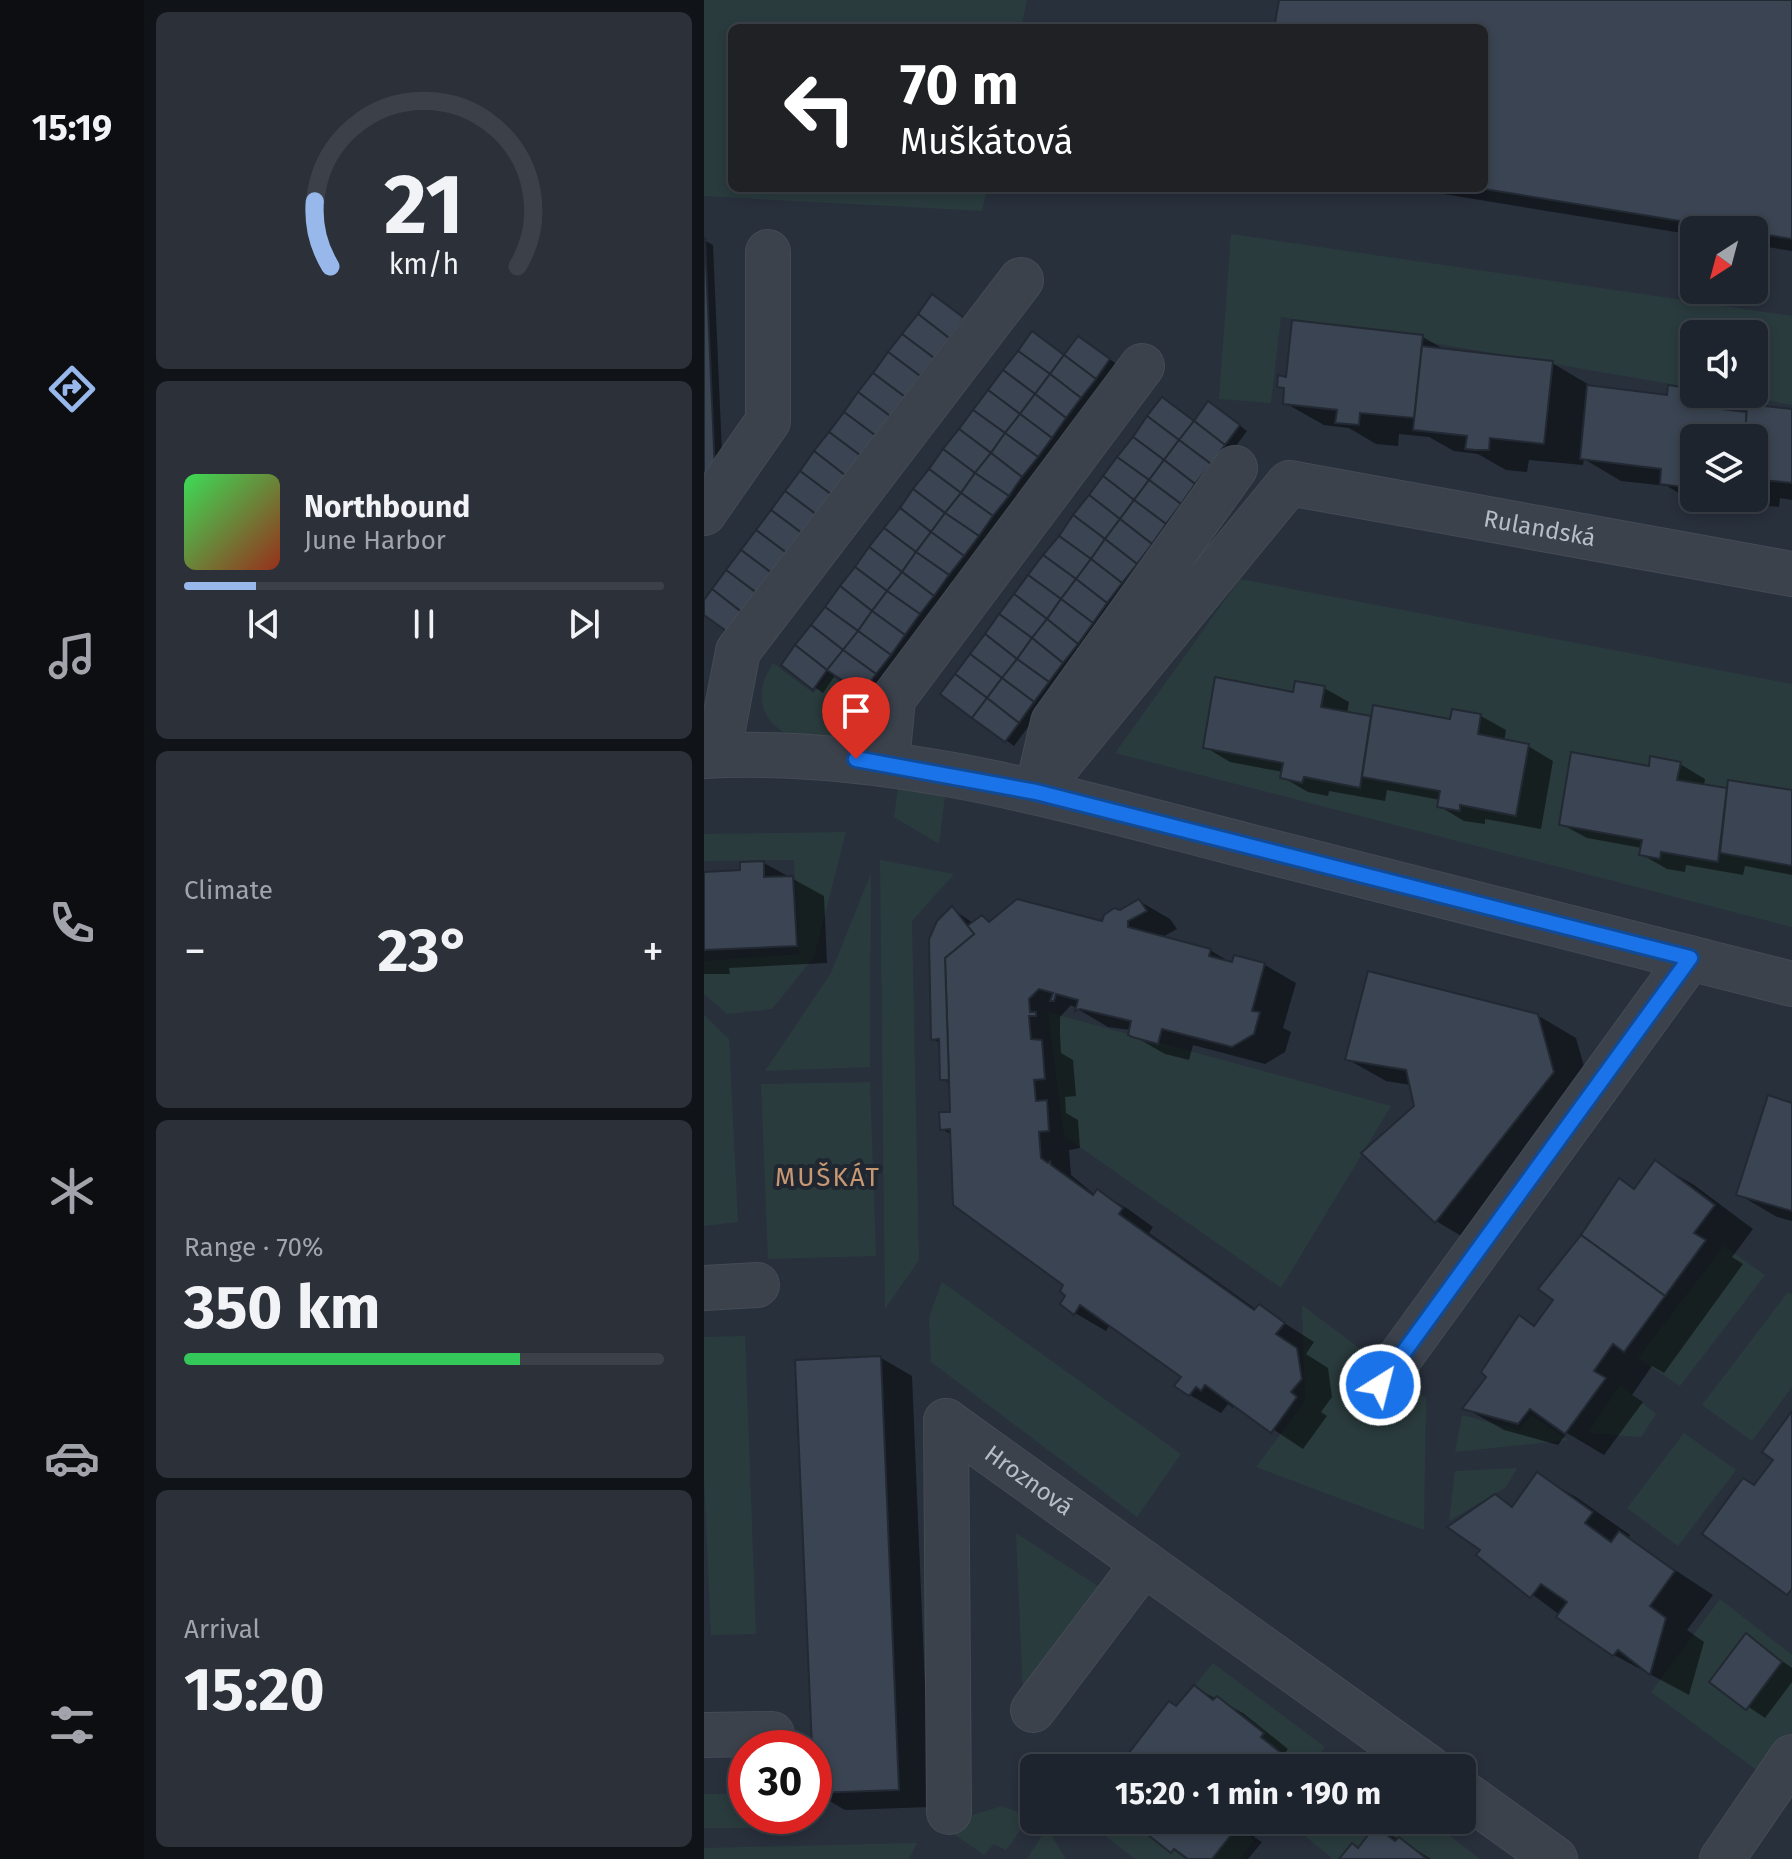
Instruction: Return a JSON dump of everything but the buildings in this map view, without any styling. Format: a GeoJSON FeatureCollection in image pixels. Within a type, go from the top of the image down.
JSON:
{"type":"FeatureCollection","features":[{"type":"Feature","properties":{"kind":"street"},"geometry":{"type":"LineString","coordinates":[[704,513],[768,421],[768,252]]}},
{"type":"Feature","properties":{"kind":"street"},"geometry":{"type":"LineString","coordinates":[[1021,280],[738,651],[711,756],[826,756],[887,762],[1036,792],[1792,984]]}},
{"type":"Feature","properties":{"kind":"street"},"geometry":{"type":"LineString","coordinates":[[887,762],[893,699],[1142,366]]}},
{"type":"Feature","properties":{"kind":"street"},"geometry":{"type":"LineString","coordinates":[[1036,792],[1053,722],[1235,468]]}},
{"type":"Feature","properties":{"kind":"street","name":"Rulandská"},"geometry":{"type":"LineString","coordinates":[[1036,792],[1289,483],[1792,574]]}},
{"type":"Feature","properties":{"kind":"street"},"geometry":{"type":"LineString","coordinates":[[1380,1385],[1690,958]]}},
{"type":"Feature","properties":{"kind":"street"},"geometry":{"type":"LineString","coordinates":[[704,1288],[757,1285]]}},
{"type":"Feature","properties":{"kind":"street","name":"Hroznová"},"geometry":{"type":"LineString","coordinates":[[949,1812],[946,1421],[1410,1754]]}},
{"type":"Feature","properties":{"kind":"street"},"geometry":{"type":"LineString","coordinates":[[1033,1710],[1144,1563]]}},
{"type":"Feature","properties":{"kind":"street"},"geometry":{"type":"LineString","coordinates":[[704,1735],[728,1735]]}},
{"type":"Feature","properties":{"kind":"street"},"geometry":{"type":"LineString","coordinates":[[1722,1859],[1792,1757]]}},
{"type":"Feature","properties":{"kind":"street"},"geometry":{"type":"LineString","coordinates":[[1476,1802],[1555,1859]]}},
{"type":"Feature","properties":{"kind":"shaded area"},"geometry":{"type":"Polygon","coordinates":[[[704,0],[1027,0],[1022,24],[728,24],[728,192],[986,192],[982,211],[704,196],[704,0]]]}},
{"type":"Feature","properties":{"kind":"shaded area"},"geometry":{"type":"Polygon","coordinates":[[[1231,234],[1680,300],[1680,304],[1710,304],[1792,316],[1792,405],[1768,401],[1768,320],[1680,320],[1680,386],[1281,317],[1271,403],[1219,399],[1231,234]]]}},
{"type":"Feature","properties":{"kind":"shaded area"},"geometry":{"type":"Polygon","coordinates":[[[1240,579],[1792,684],[1792,927],[1115,753],[1240,579]]]}},
{"type":"Feature","properties":{"kind":"shaded area"},"geometry":{"type":"Polygon","coordinates":[[[773,663],[813,693],[830,675],[878,708],[859,726],[848,731],[824,736],[785,733],[768,718],[762,701],[764,682],[773,663]]]}},
{"type":"Feature","properties":{"kind":"shaded area"},"geometry":{"type":"Polygon","coordinates":[[[898,788],[945,796],[939,844],[894,817],[898,788]]]}},
{"type":"Feature","properties":{"kind":"shaded area"},"geometry":{"type":"Polygon","coordinates":[[[846,832],[814,957],[772,1009],[727,1014],[704,994],[704,961],[799,954],[794,860],[704,861],[704,834],[846,832]]]}},
{"type":"Feature","properties":{"kind":"shaded area"},"geometry":{"type":"Polygon","coordinates":[[[880,860],[954,874],[912,921],[919,1260],[885,1309],[880,860]]]}},
{"type":"Feature","properties":{"kind":"shaded area"},"geometry":{"type":"Polygon","coordinates":[[[871,873],[870,1067],[765,1071],[831,973],[871,873]]]}},
{"type":"Feature","properties":{"kind":"shaded area"},"geometry":{"type":"Polygon","coordinates":[[[1048,1012],[1391,1106],[1281,1288],[1064,1136],[1048,1012]]]}},
{"type":"Feature","properties":{"kind":"shaded area"},"geometry":{"type":"Polygon","coordinates":[[[704,1015],[729,1039],[738,1222],[704,1226],[704,1015]]]}},
{"type":"Feature","properties":{"kind":"shaded area"},"geometry":{"type":"Polygon","coordinates":[[[870,1082],[876,1256],[768,1259],[761,1084],[870,1082]]]}},
{"type":"Feature","properties":{"kind":"shaded area"},"geometry":{"type":"Polygon","coordinates":[[[1724,1246],[1765,1275],[1680,1386],[1638,1358],[1724,1246]]]}},
{"type":"Feature","properties":{"kind":"shaded area"},"geometry":{"type":"Polygon","coordinates":[[[942,1282],[1181,1454],[1137,1517],[931,1362],[929,1317],[942,1282]]]}},
{"type":"Feature","properties":{"kind":"shaded area"},"geometry":{"type":"Polygon","coordinates":[[[1788,1292],[1792,1295],[1792,1387],[1752,1441],[1702,1405],[1788,1292]]]}},
{"type":"Feature","properties":{"kind":"shaded area"},"geometry":{"type":"Polygon","coordinates":[[[1302,1305],[1426,1398],[1424,1530],[1256,1467],[1305,1401],[1302,1305]]]}},
{"type":"Feature","properties":{"kind":"shaded area"},"geometry":{"type":"Polygon","coordinates":[[[745,1336],[756,1634],[711,1635],[704,1477],[704,1337],[745,1336]]]}},
{"type":"Feature","properties":{"kind":"shaded area"},"geometry":{"type":"Polygon","coordinates":[[[1620,1385],[1656,1414],[1641,1437],[1588,1433],[1620,1385]]]}},
{"type":"Feature","properties":{"kind":"shaded area"},"geometry":{"type":"Polygon","coordinates":[[[1462,1415],[1519,1430],[1531,1415],[1568,1440],[1455,1452],[1462,1415]]]}},
{"type":"Feature","properties":{"kind":"shaded area"},"geometry":{"type":"Polygon","coordinates":[[[1684,1433],[1736,1470],[1678,1546],[1627,1508],[1684,1433]]]}},
{"type":"Feature","properties":{"kind":"shaded area"},"geometry":{"type":"Polygon","coordinates":[[[1517,1468],[1506,1487],[1449,1521],[1455,1471],[1517,1468]]]}},
{"type":"Feature","properties":{"kind":"shaded area"},"geometry":{"type":"Polygon","coordinates":[[[1016,1533],[1104,1590],[1023,1695],[1016,1533]]]}},
{"type":"Feature","properties":{"kind":"shaded area"},"geometry":{"type":"Polygon","coordinates":[[[1720,1599],[1792,1655],[1792,1740],[1766,1777],[1651,1692],[1720,1599]]]}},
{"type":"Feature","properties":{"kind":"shaded area"},"geometry":{"type":"Polygon","coordinates":[[[1213,1663],[1325,1747],[1320,1754],[1140,1754],[1213,1663]]]}},
{"type":"Feature","properties":{"kind":"shaded area"},"geometry":{"type":"Polygon","coordinates":[[[704,1794],[728,1794],[728,1828],[704,1828],[704,1794]]]}},
{"type":"Feature","properties":{"kind":"shaded area"},"geometry":{"type":"Polygon","coordinates":[[[1002,1806],[1020,1813],[1020,1831],[1006,1850],[994,1844],[984,1855],[948,1830],[963,1818],[1002,1806]]]}},
{"type":"Feature","properties":{"kind":"shaded area"},"geometry":{"type":"Polygon","coordinates":[[[1043,1834],[1051,1834],[1066,1859],[1027,1859],[1043,1834]]]}},
{"type":"Feature","properties":{"kind":"shaded area"},"geometry":{"type":"Polygon","coordinates":[[[1103,1834],[1247,1834],[1254,1840],[1240,1859],[1135,1859],[1103,1834]]]}},
{"type":"Feature","properties":{"kind":"shaded area"},"geometry":{"type":"Polygon","coordinates":[[[1303,1834],[1447,1834],[1480,1859],[1333,1859],[1303,1834]]]}},
{"type":"Feature","properties":{"kind":"shaded area"},"geometry":{"type":"Polygon","coordinates":[[[917,1843],[909,1859],[704,1859],[704,1848],[917,1843]]]}},
{"type":"Feature","properties":{"kind":"district","name":"MUŠKÁT"},"geometry":{"type":"Point","coordinates":[828,1177]}},
{"type":"Feature","properties":{"kind":"route"},"geometry":{"type":"LineString","coordinates":[[856,759],[887,762],[1036,792],[1690,958],[1380,1385]]}}]}
